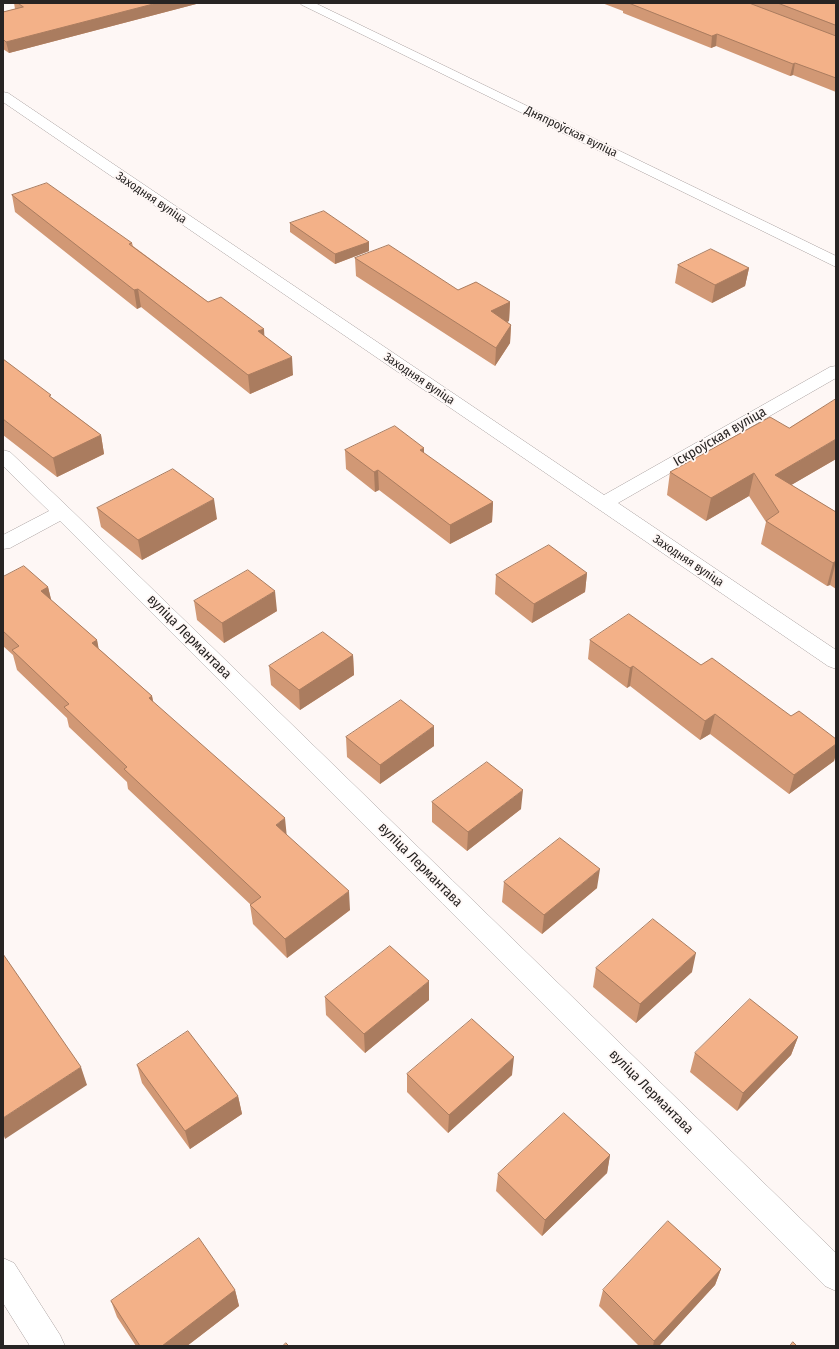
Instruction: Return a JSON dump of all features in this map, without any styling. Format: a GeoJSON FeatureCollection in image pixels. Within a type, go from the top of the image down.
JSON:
{"type":"FeatureCollection","features":[{"type":"Feature","properties":{"kind":"street","name":"Дняпроўская вуліца"},"geometry":{"type":"LineString","coordinates":[[306,3],[836,262]]}},
{"type":"Feature","properties":{"kind":"street","name":"Заходняя вуліца"},"geometry":{"type":"LineString","coordinates":[[3,96],[836,661]]}},
{"type":"Feature","properties":{"kind":"street","name":"Іскроўская вуліца"},"geometry":{"type":"LineString","coordinates":[[604,503],[836,371]]}},
{"type":"Feature","properties":{"kind":"street","name":"вуліца Лермантава"},"geometry":{"type":"LineString","coordinates":[[3,456],[62,512],[836,1274]]}},
{"type":"Feature","properties":{"kind":"street"},"geometry":{"type":"LineString","coordinates":[[3,543],[62,512]]}},
{"type":"Feature","properties":{"kind":"street"},"geometry":{"type":"LineString","coordinates":[[3,1274],[49,1346]]}},
{"type":"Feature","properties":{"kind":"building"},"geometry":{"type":"Polygon","coordinates":[[[18,3],[157,3],[6,42],[3,39],[3,12],[23,7],[18,3]]]}},
{"type":"Feature","properties":{"kind":"building"},"geometry":{"type":"Polygon","coordinates":[[[629,3],[749,3],[836,36],[836,78],[795,63],[793,64],[717,34],[712,36],[629,3]]]}},
{"type":"Feature","properties":{"kind":"building"},"geometry":{"type":"Polygon","coordinates":[[[778,3],[836,3],[836,25],[778,3]]]}},
{"type":"Feature","properties":{"kind":"building"},"geometry":{"type":"Polygon","coordinates":[[[47,183],[132,243],[129,244],[208,302],[221,297],[264,329],[258,331],[292,357],[248,375],[138,289],[134,290],[12,195],[47,183]]]}},
{"type":"Feature","properties":{"kind":"building"},"geometry":{"type":"Polygon","coordinates":[[[324,211],[369,242],[335,254],[290,223],[324,211]]]}},
{"type":"Feature","properties":{"kind":"building"},"geometry":{"type":"Polygon","coordinates":[[[389,245],[458,290],[476,282],[510,302],[491,311],[511,325],[496,348],[355,258],[389,245]]]}},
{"type":"Feature","properties":{"kind":"building"},"geometry":{"type":"Polygon","coordinates":[[[711,249],[749,268],[715,285],[678,265],[711,249]]]}},
{"type":"Feature","properties":{"kind":"building"},"geometry":{"type":"Polygon","coordinates":[[[3,359],[101,435],[53,458],[3,419],[3,359]]]}},
{"type":"Feature","properties":{"kind":"building"},"geometry":{"type":"Polygon","coordinates":[[[836,399],[836,439],[775,475],[836,512],[836,561],[833,563],[766,521],[779,512],[754,473],[711,498],[670,472],[770,417],[789,428],[836,399]]]}},
{"type":"Feature","properties":{"kind":"building"},"geometry":{"type":"Polygon","coordinates":[[[395,426],[424,448],[420,450],[493,502],[450,525],[378,470],[374,472],[345,450],[395,426]]]}},
{"type":"Feature","properties":{"kind":"building"},"geometry":{"type":"Polygon","coordinates":[[[173,469],[214,499],[138,540],[97,508],[173,469]]]}},
{"type":"Feature","properties":{"kind":"building"},"geometry":{"type":"Polygon","coordinates":[[[549,545],[587,573],[534,604],[496,575],[549,545]]]}},
{"type":"Feature","properties":{"kind":"building"},"geometry":{"type":"Polygon","coordinates":[[[24,566],[48,587],[41,591],[97,640],[92,643],[152,696],[149,698],[285,818],[276,825],[349,891],[285,939],[250,905],[261,897],[124,769],[127,767],[64,707],[69,704],[12,650],[19,646],[3,631],[3,577],[24,566]]]}},
{"type":"Feature","properties":{"kind":"building"},"geometry":{"type":"Polygon","coordinates":[[[248,570],[275,591],[222,623],[194,601],[248,570]]]}},
{"type":"Feature","properties":{"kind":"building"},"geometry":{"type":"Polygon","coordinates":[[[629,614],[701,665],[712,658],[791,716],[799,711],[836,739],[836,744],[794,775],[715,714],[705,721],[633,666],[630,668],[590,640],[629,614]]]}},
{"type":"Feature","properties":{"kind":"building"},"geometry":{"type":"Polygon","coordinates":[[[323,632],[353,655],[299,690],[269,666],[323,632]]]}},
{"type":"Feature","properties":{"kind":"building"},"geometry":{"type":"Polygon","coordinates":[[[401,700],[434,726],[380,765],[346,737],[401,700]]]}},
{"type":"Feature","properties":{"kind":"building"},"geometry":{"type":"Polygon","coordinates":[[[487,762],[523,790],[468,832],[432,802],[487,762]]]}},
{"type":"Feature","properties":{"kind":"building"},"geometry":{"type":"Polygon","coordinates":[[[560,838],[600,869],[544,915],[504,882],[560,838]]]}},
{"type":"Feature","properties":{"kind":"building"},"geometry":{"type":"Polygon","coordinates":[[[653,919],[696,953],[640,1004],[596,968],[653,919]]]}},
{"type":"Feature","properties":{"kind":"building"},"geometry":{"type":"Polygon","coordinates":[[[390,946],[429,981],[364,1034],[325,997],[390,946]]]}},
{"type":"Feature","properties":{"kind":"building"},"geometry":{"type":"Polygon","coordinates":[[[3,954],[81,1067],[3,1118],[3,954]]]}},
{"type":"Feature","properties":{"kind":"building"},"geometry":{"type":"Polygon","coordinates":[[[750,999],[798,1037],[743,1093],[695,1053],[750,999]]]}},
{"type":"Feature","properties":{"kind":"building"},"geometry":{"type":"Polygon","coordinates":[[[472,1019],[514,1057],[449,1115],[407,1074],[472,1019]]]}},
{"type":"Feature","properties":{"kind":"building"},"geometry":{"type":"Polygon","coordinates":[[[188,1031],[238,1096],[185,1131],[137,1065],[188,1031]]]}},
{"type":"Feature","properties":{"kind":"building"},"geometry":{"type":"Polygon","coordinates":[[[564,1113],[610,1155],[545,1220],[498,1174],[564,1113]]]}},
{"type":"Feature","properties":{"kind":"building"},"geometry":{"type":"Polygon","coordinates":[[[668,1221],[721,1269],[654,1341],[603,1290],[668,1221]]]}},
{"type":"Feature","properties":{"kind":"building"},"geometry":{"type":"Polygon","coordinates":[[[199,1238],[235,1290],[162,1346],[140,1346],[111,1301],[199,1238]]]}},
{"type":"Feature","properties":{"kind":"building"},"geometry":{"type":"Polygon","coordinates":[[[793,1342],[797,1346],[790,1346],[793,1342]]]}}]}
